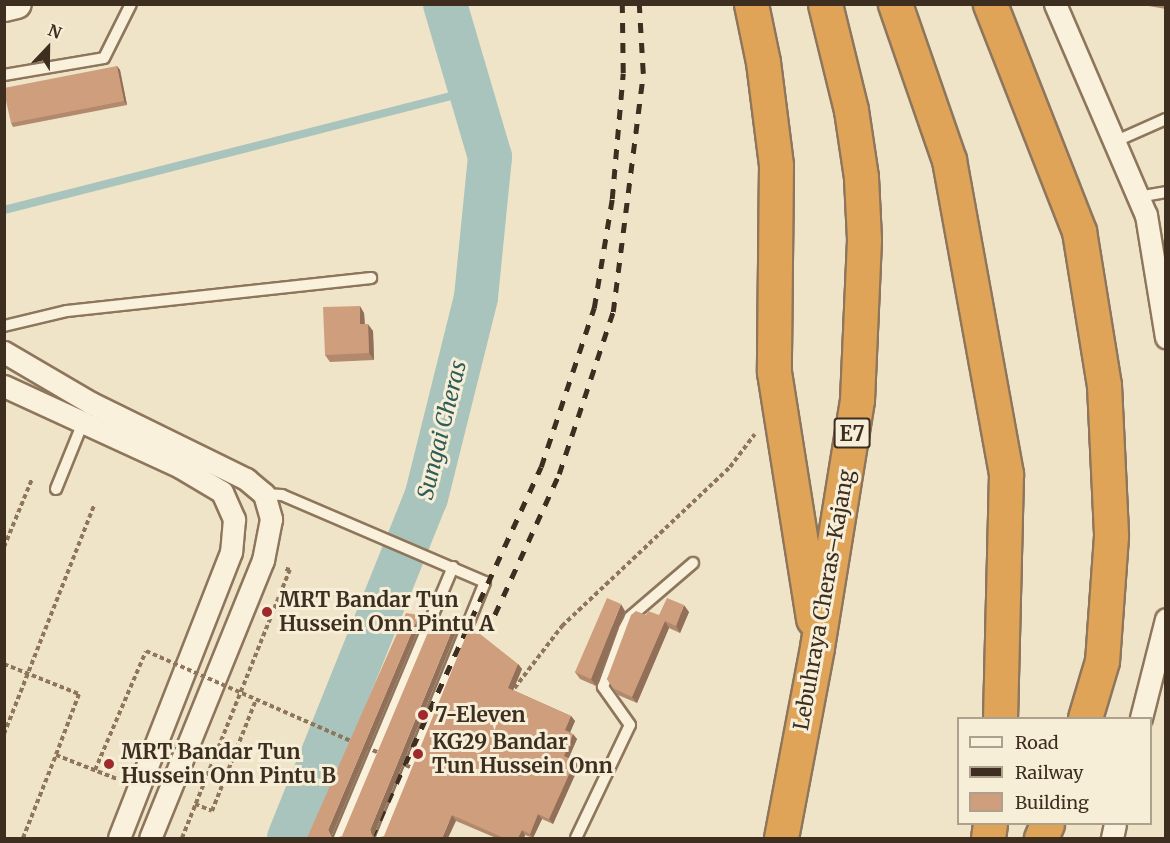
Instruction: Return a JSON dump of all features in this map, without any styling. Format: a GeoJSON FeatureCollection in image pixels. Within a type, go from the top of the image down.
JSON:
{"type":"FeatureCollection","features":[{"type":"Feature","properties":{"kind":"highway"},"geometry":{"type":"LineString","coordinates":[[734,4],[764,62]]}},
{"type":"Feature","properties":{"kind":"highway"},"geometry":{"type":"LineString","coordinates":[[751,4],[764,62],[776,165],[774,372],[817,647]]}},
{"type":"Feature","properties":{"kind":"highway"},"geometry":{"type":"LineString","coordinates":[[990,4],[1079,231],[1104,385],[1111,536],[1102,661],[1085,717]]}},
{"type":"Feature","properties":{"kind":"highway"},"geometry":{"type":"LineString","coordinates":[[897,11],[948,160],[1006,474],[1000,717]]}},
{"type":"Feature","properties":{"kind":"highway","name":"Lebuhraya Cheras–Kajang"},"geometry":{"type":"LineString","coordinates":[[781,838],[817,647],[857,400],[864,239],[861,177],[851,110],[829,19]]}},
{"type":"Feature","properties":{"kind":"main road"},"geometry":{"type":"LineString","coordinates":[[4,7],[17,4]]}},
{"type":"Feature","properties":{"kind":"street"},"geometry":{"type":"LineString","coordinates":[[1055,4],[1146,215],[1166,337]]}},
{"type":"Feature","properties":{"kind":"street"},"geometry":{"type":"LineString","coordinates":[[4,352],[91,403],[246,479],[264,494],[271,519],[263,560],[150,838]]}},
{"type":"Feature","properties":{"kind":"street"},"geometry":{"type":"LineString","coordinates":[[4,386],[82,425],[180,467],[222,492],[234,519],[231,552],[119,838]]}},
{"type":"Feature","properties":{"kind":"street"},"geometry":{"type":"LineString","coordinates":[[1141,717],[1166,619]]}},
{"type":"Feature","properties":{"kind":"lane"},"geometry":{"type":"LineString","coordinates":[[4,75],[104,58],[130,4]]}},
{"type":"Feature","properties":{"kind":"lane"},"geometry":{"type":"LineString","coordinates":[[1114,142],[1166,119]]}},
{"type":"Feature","properties":{"kind":"lane"},"geometry":{"type":"LineString","coordinates":[[1138,197],[1166,192]]}},
{"type":"Feature","properties":{"kind":"lane"},"geometry":{"type":"LineString","coordinates":[[4,326],[67,311],[371,278]]}},
{"type":"Feature","properties":{"kind":"lane"},"geometry":{"type":"LineString","coordinates":[[56,489],[91,403]]}},
{"type":"Feature","properties":{"kind":"lane"},"geometry":{"type":"LineString","coordinates":[[264,494],[282,495],[423,553],[485,582],[381,838]]}},
{"type":"Feature","properties":{"kind":"lane"},"geometry":{"type":"LineString","coordinates":[[576,838],[630,725],[603,687],[624,630],[630,617],[693,563]]}},
{"type":"Feature","properties":{"kind":"lane"},"geometry":{"type":"LineString","coordinates":[[339,838],[453,567]]}},
{"type":"Feature","properties":{"kind":"path"},"geometry":{"type":"LineString","coordinates":[[506,700],[562,626],[730,467],[779,404]]}},
{"type":"Feature","properties":{"kind":"path"},"geometry":{"type":"LineString","coordinates":[[4,547],[32,479]]}},
{"type":"Feature","properties":{"kind":"path"},"geometry":{"type":"LineString","coordinates":[[4,734],[94,505]]}},
{"type":"Feature","properties":{"kind":"path"},"geometry":{"type":"LineString","coordinates":[[182,838],[290,570],[263,560]]}},
{"type":"Feature","properties":{"kind":"path"},"geometry":{"type":"LineString","coordinates":[[95,770],[146,651],[424,773]]}},
{"type":"Feature","properties":{"kind":"path"},"geometry":{"type":"LineString","coordinates":[[4,664],[79,694],[23,838]]}},
{"type":"Feature","properties":{"kind":"path"},"geometry":{"type":"LineString","coordinates":[[195,804],[212,811],[256,699]]}},
{"type":"Feature","properties":{"kind":"path"},"geometry":{"type":"LineString","coordinates":[[56,755],[117,779]]}},
{"type":"Feature","properties":{"kind":"building"},"geometry":{"type":"Polygon","coordinates":[[[117,66],[124,101],[11,123],[4,88],[117,66]]]}},
{"type":"Feature","properties":{"kind":"building"},"geometry":{"type":"Polygon","coordinates":[[[360,306],[360,324],[368,324],[369,353],[325,355],[323,307],[360,306]]]}},
{"type":"Feature","properties":{"kind":"building"},"geometry":{"type":"Polygon","coordinates":[[[607,598],[621,604],[591,679],[575,672],[607,598]]]}},
{"type":"Feature","properties":{"kind":"building"},"geometry":{"type":"Polygon","coordinates":[[[667,598],[684,605],[676,626],[665,621],[632,697],[613,688],[607,679],[631,615],[636,611],[646,615],[648,611],[659,615],[667,598]]]}},
{"type":"Feature","properties":{"kind":"building"},"geometry":{"type":"Polygon","coordinates":[[[406,613],[419,615],[328,830],[332,838],[307,838],[406,613]]]}},
{"type":"Feature","properties":{"kind":"building"},"geometry":{"type":"Polygon","coordinates":[[[434,618],[455,623],[370,830],[374,838],[336,838],[342,836],[434,618]]]}},
{"type":"Feature","properties":{"kind":"building"},"geometry":{"type":"Polygon","coordinates":[[[470,626],[518,664],[508,688],[571,716],[565,730],[573,734],[564,756],[575,761],[549,819],[538,814],[530,834],[522,830],[518,838],[504,838],[452,815],[442,838],[377,838],[384,836],[470,626]]]}},
{"type":"Feature","properties":{"kind":"waterway","name":"Sungai Cheras"},"geometry":{"type":"LineString","coordinates":[[289,838],[426,498],[476,297],[490,157],[445,4]]}},
{"type":"Feature","properties":{"kind":"waterway"},"geometry":{"type":"LineString","coordinates":[[4,210],[470,91]]}},
{"type":"Feature","properties":{"kind":"railway"},"geometry":{"type":"LineString","coordinates":[[371,838],[541,467],[594,308],[612,199],[623,73],[622,4]]}},
{"type":"Feature","properties":{"kind":"railway"},"geometry":{"type":"LineString","coordinates":[[478,651],[559,474],[613,312],[643,73],[639,4]]}},
{"type":"Feature","properties":{"kind":"place","name":"MRT Bandar Tun Hussein Onn Pintu A"},"geometry":{"type":"Point","coordinates":[267,612]}},
{"type":"Feature","properties":{"kind":"place","name":"7-Eleven"},"geometry":{"type":"Point","coordinates":[423,715]}},
{"type":"Feature","properties":{"kind":"place","name":"KG29 Bandar Tun Hussein Onn"},"geometry":{"type":"Point","coordinates":[418,754]}},
{"type":"Feature","properties":{"kind":"place","name":"MRT Bandar Tun Hussein Onn Pintu B"},"geometry":{"type":"Point","coordinates":[109,764]}}]}
